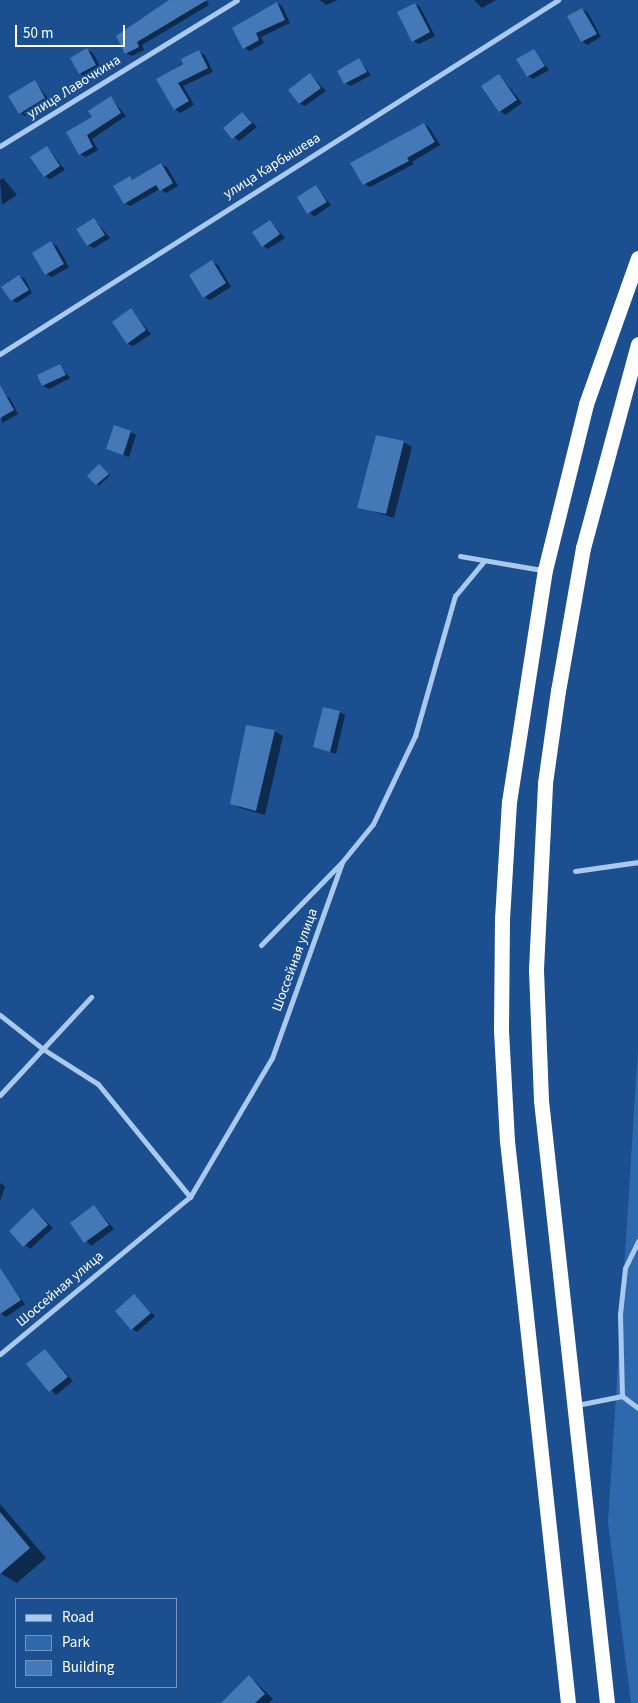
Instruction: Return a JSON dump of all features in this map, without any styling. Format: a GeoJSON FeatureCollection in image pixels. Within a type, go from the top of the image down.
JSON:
{"type":"FeatureCollection","features":[{"type":"Feature","properties":{"kind":"highway"},"geometry":{"type":"LineString","coordinates":[[568,1703],[517,1238],[501,1031],[502,918],[509,802],[545,570],[586,404],[638,258]]}},
{"type":"Feature","properties":{"kind":"highway"},"geometry":{"type":"LineString","coordinates":[[607,1703],[541,1100],[536,969],[539,870],[545,783],[583,548],[638,344]]}},
{"type":"Feature","properties":{"kind":"street","name":"улица Лавочкина"},"geometry":{"type":"LineString","coordinates":[[0,146],[237,0]]}},
{"type":"Feature","properties":{"kind":"street","name":"улица Карбышева"},"geometry":{"type":"LineString","coordinates":[[0,354],[558,0]]}},
{"type":"Feature","properties":{"kind":"street"},"geometry":{"type":"LineString","coordinates":[[460,556],[545,570]]}},
{"type":"Feature","properties":{"kind":"street","name":"Шоссейная улица"},"geometry":{"type":"LineString","coordinates":[[0,1354],[190,1197],[272,1058],[342,862],[373,824],[411,744],[455,596],[484,561]]}},
{"type":"Feature","properties":{"kind":"street"},"geometry":{"type":"LineString","coordinates":[[261,945],[342,862]]}},
{"type":"Feature","properties":{"kind":"street"},"geometry":{"type":"LineString","coordinates":[[575,871],[638,862]]}},
{"type":"Feature","properties":{"kind":"street"},"geometry":{"type":"LineString","coordinates":[[0,1095],[92,997]]}},
{"type":"Feature","properties":{"kind":"street"},"geometry":{"type":"LineString","coordinates":[[0,1015],[43,1049],[98,1084],[190,1197]]}},
{"type":"Feature","properties":{"kind":"street"},"geometry":{"type":"LineString","coordinates":[[622,1396],[620,1314],[625,1268],[638,1241]]}},
{"type":"Feature","properties":{"kind":"street"},"geometry":{"type":"LineString","coordinates":[[573,1406],[622,1396],[638,1408]]}},
{"type":"Feature","properties":{"kind":"green space"},"geometry":{"type":"Polygon","coordinates":[[[638,1049],[638,1703],[631,1703],[608,1522],[638,1049]]]}},
{"type":"Feature","properties":{"kind":"building"},"geometry":{"type":"Polygon","coordinates":[[[169,0],[207,0],[137,42],[139,47],[125,54],[116,36],[169,0]]]}},
{"type":"Feature","properties":{"kind":"building"},"geometry":{"type":"Polygon","coordinates":[[[277,2],[285,20],[256,33],[259,40],[243,49],[232,28],[277,2]]]}},
{"type":"Feature","properties":{"kind":"building"},"geometry":{"type":"Polygon","coordinates":[[[415,3],[430,32],[412,42],[397,12],[415,3]]]}},
{"type":"Feature","properties":{"kind":"building"},"geometry":{"type":"Polygon","coordinates":[[[582,8],[597,34],[581,42],[567,16],[582,8]]]}},
{"type":"Feature","properties":{"kind":"building"},"geometry":{"type":"Polygon","coordinates":[[[87,48],[96,65],[79,74],[70,58],[87,48]]]}},
{"type":"Feature","properties":{"kind":"building"},"geometry":{"type":"Polygon","coordinates":[[[534,49],[545,66],[527,77],[516,59],[534,49]]]}},
{"type":"Feature","properties":{"kind":"building"},"geometry":{"type":"Polygon","coordinates":[[[199,50],[208,68],[178,83],[189,101],[174,110],[156,79],[183,64],[181,59],[199,50]]]}},
{"type":"Feature","properties":{"kind":"building"},"geometry":{"type":"Polygon","coordinates":[[[359,58],[367,72],[344,84],[337,71],[359,58]]]}},
{"type":"Feature","properties":{"kind":"building"},"geometry":{"type":"Polygon","coordinates":[[[310,73],[321,88],[299,104],[288,90],[310,73]]]}},
{"type":"Feature","properties":{"kind":"building"},"geometry":{"type":"Polygon","coordinates":[[[499,74],[517,100],[499,112],[481,86],[499,74]]]}},
{"type":"Feature","properties":{"kind":"building"},"geometry":{"type":"Polygon","coordinates":[[[35,80],[45,98],[19,114],[8,96],[35,80]]]}},
{"type":"Feature","properties":{"kind":"building"},"geometry":{"type":"Polygon","coordinates":[[[111,96],[121,113],[87,135],[93,147],[79,155],[66,132],[92,117],[88,111],[111,96]]]}},
{"type":"Feature","properties":{"kind":"building"},"geometry":{"type":"Polygon","coordinates":[[[242,112],[252,123],[232,139],[223,128],[242,112]]]}},
{"type":"Feature","properties":{"kind":"building"},"geometry":{"type":"Polygon","coordinates":[[[424,123],[435,142],[407,158],[409,161],[363,185],[350,163],[424,123]]]}},
{"type":"Feature","properties":{"kind":"building"},"geometry":{"type":"Polygon","coordinates":[[[47,146],[60,166],[44,177],[30,157],[47,146]]]}},
{"type":"Feature","properties":{"kind":"building"},"geometry":{"type":"Polygon","coordinates":[[[161,163],[173,183],[160,191],[156,185],[124,204],[113,186],[130,176],[132,180],[161,163]]]}},
{"type":"Feature","properties":{"kind":"building"},"geometry":{"type":"Polygon","coordinates":[[[316,185],[327,202],[307,214],[297,197],[316,185]]]}},
{"type":"Feature","properties":{"kind":"building"},"geometry":{"type":"Polygon","coordinates":[[[94,218],[105,235],[87,246],[76,229],[94,218]]]}},
{"type":"Feature","properties":{"kind":"building"},"geometry":{"type":"Polygon","coordinates":[[[270,220],[280,234],[262,247],[252,232],[270,220]]]}},
{"type":"Feature","properties":{"kind":"building"},"geometry":{"type":"Polygon","coordinates":[[[51,241],[64,264],[45,275],[32,253],[51,241]]]}},
{"type":"Feature","properties":{"kind":"building"},"geometry":{"type":"Polygon","coordinates":[[[212,260],[226,283],[203,298],[189,275],[212,260]]]}},
{"type":"Feature","properties":{"kind":"building"},"geometry":{"type":"Polygon","coordinates":[[[19,275],[29,290],[11,301],[1,287],[19,275]]]}},
{"type":"Feature","properties":{"kind":"building"},"geometry":{"type":"Polygon","coordinates":[[[131,308],[146,330],[127,344],[112,322],[131,308]]]}},
{"type":"Feature","properties":{"kind":"building"},"geometry":{"type":"Polygon","coordinates":[[[60,364],[66,375],[42,386],[37,375],[60,364]]]}},
{"type":"Feature","properties":{"kind":"building"},"geometry":{"type":"Polygon","coordinates":[[[0,385],[14,410],[0,418],[0,385]]]}},
{"type":"Feature","properties":{"kind":"building"},"geometry":{"type":"Polygon","coordinates":[[[114,425],[131,431],[123,455],[106,449],[114,425]]]}},
{"type":"Feature","properties":{"kind":"building"},"geometry":{"type":"Polygon","coordinates":[[[376,435],[404,441],[386,514],[357,508],[376,435]]]}},
{"type":"Feature","properties":{"kind":"building"},"geometry":{"type":"Polygon","coordinates":[[[99,464],[109,474],[96,485],[87,476],[99,464]]]}},
{"type":"Feature","properties":{"kind":"building"},"geometry":{"type":"Polygon","coordinates":[[[323,707],[340,711],[330,752],[313,747],[323,707]]]}},
{"type":"Feature","properties":{"kind":"building"},"geometry":{"type":"Polygon","coordinates":[[[246,725],[275,730],[256,811],[230,804],[246,725]]]}},
{"type":"Feature","properties":{"kind":"building"},"geometry":{"type":"Polygon","coordinates":[[[94,1205],[109,1225],[84,1243],[70,1223],[94,1205]]]}},
{"type":"Feature","properties":{"kind":"building"},"geometry":{"type":"Polygon","coordinates":[[[33,1208],[48,1225],[23,1247],[9,1231],[33,1208]]]}},
{"type":"Feature","properties":{"kind":"building"},"geometry":{"type":"Polygon","coordinates":[[[0,1268],[21,1300],[0,1314],[0,1268]]]}},
{"type":"Feature","properties":{"kind":"building"},"geometry":{"type":"Polygon","coordinates":[[[134,1294],[151,1313],[131,1330],[115,1311],[134,1294]]]}},
{"type":"Feature","properties":{"kind":"building"},"geometry":{"type":"Polygon","coordinates":[[[45,1349],[68,1377],[49,1392],[26,1364],[45,1349]]]}},
{"type":"Feature","properties":{"kind":"building"},"geometry":{"type":"Polygon","coordinates":[[[0,1512],[30,1548],[0,1574],[0,1512]]]}},
{"type":"Feature","properties":{"kind":"building"},"geometry":{"type":"Polygon","coordinates":[[[249,1675],[265,1694],[255,1703],[221,1703],[249,1675]]]}}]}
